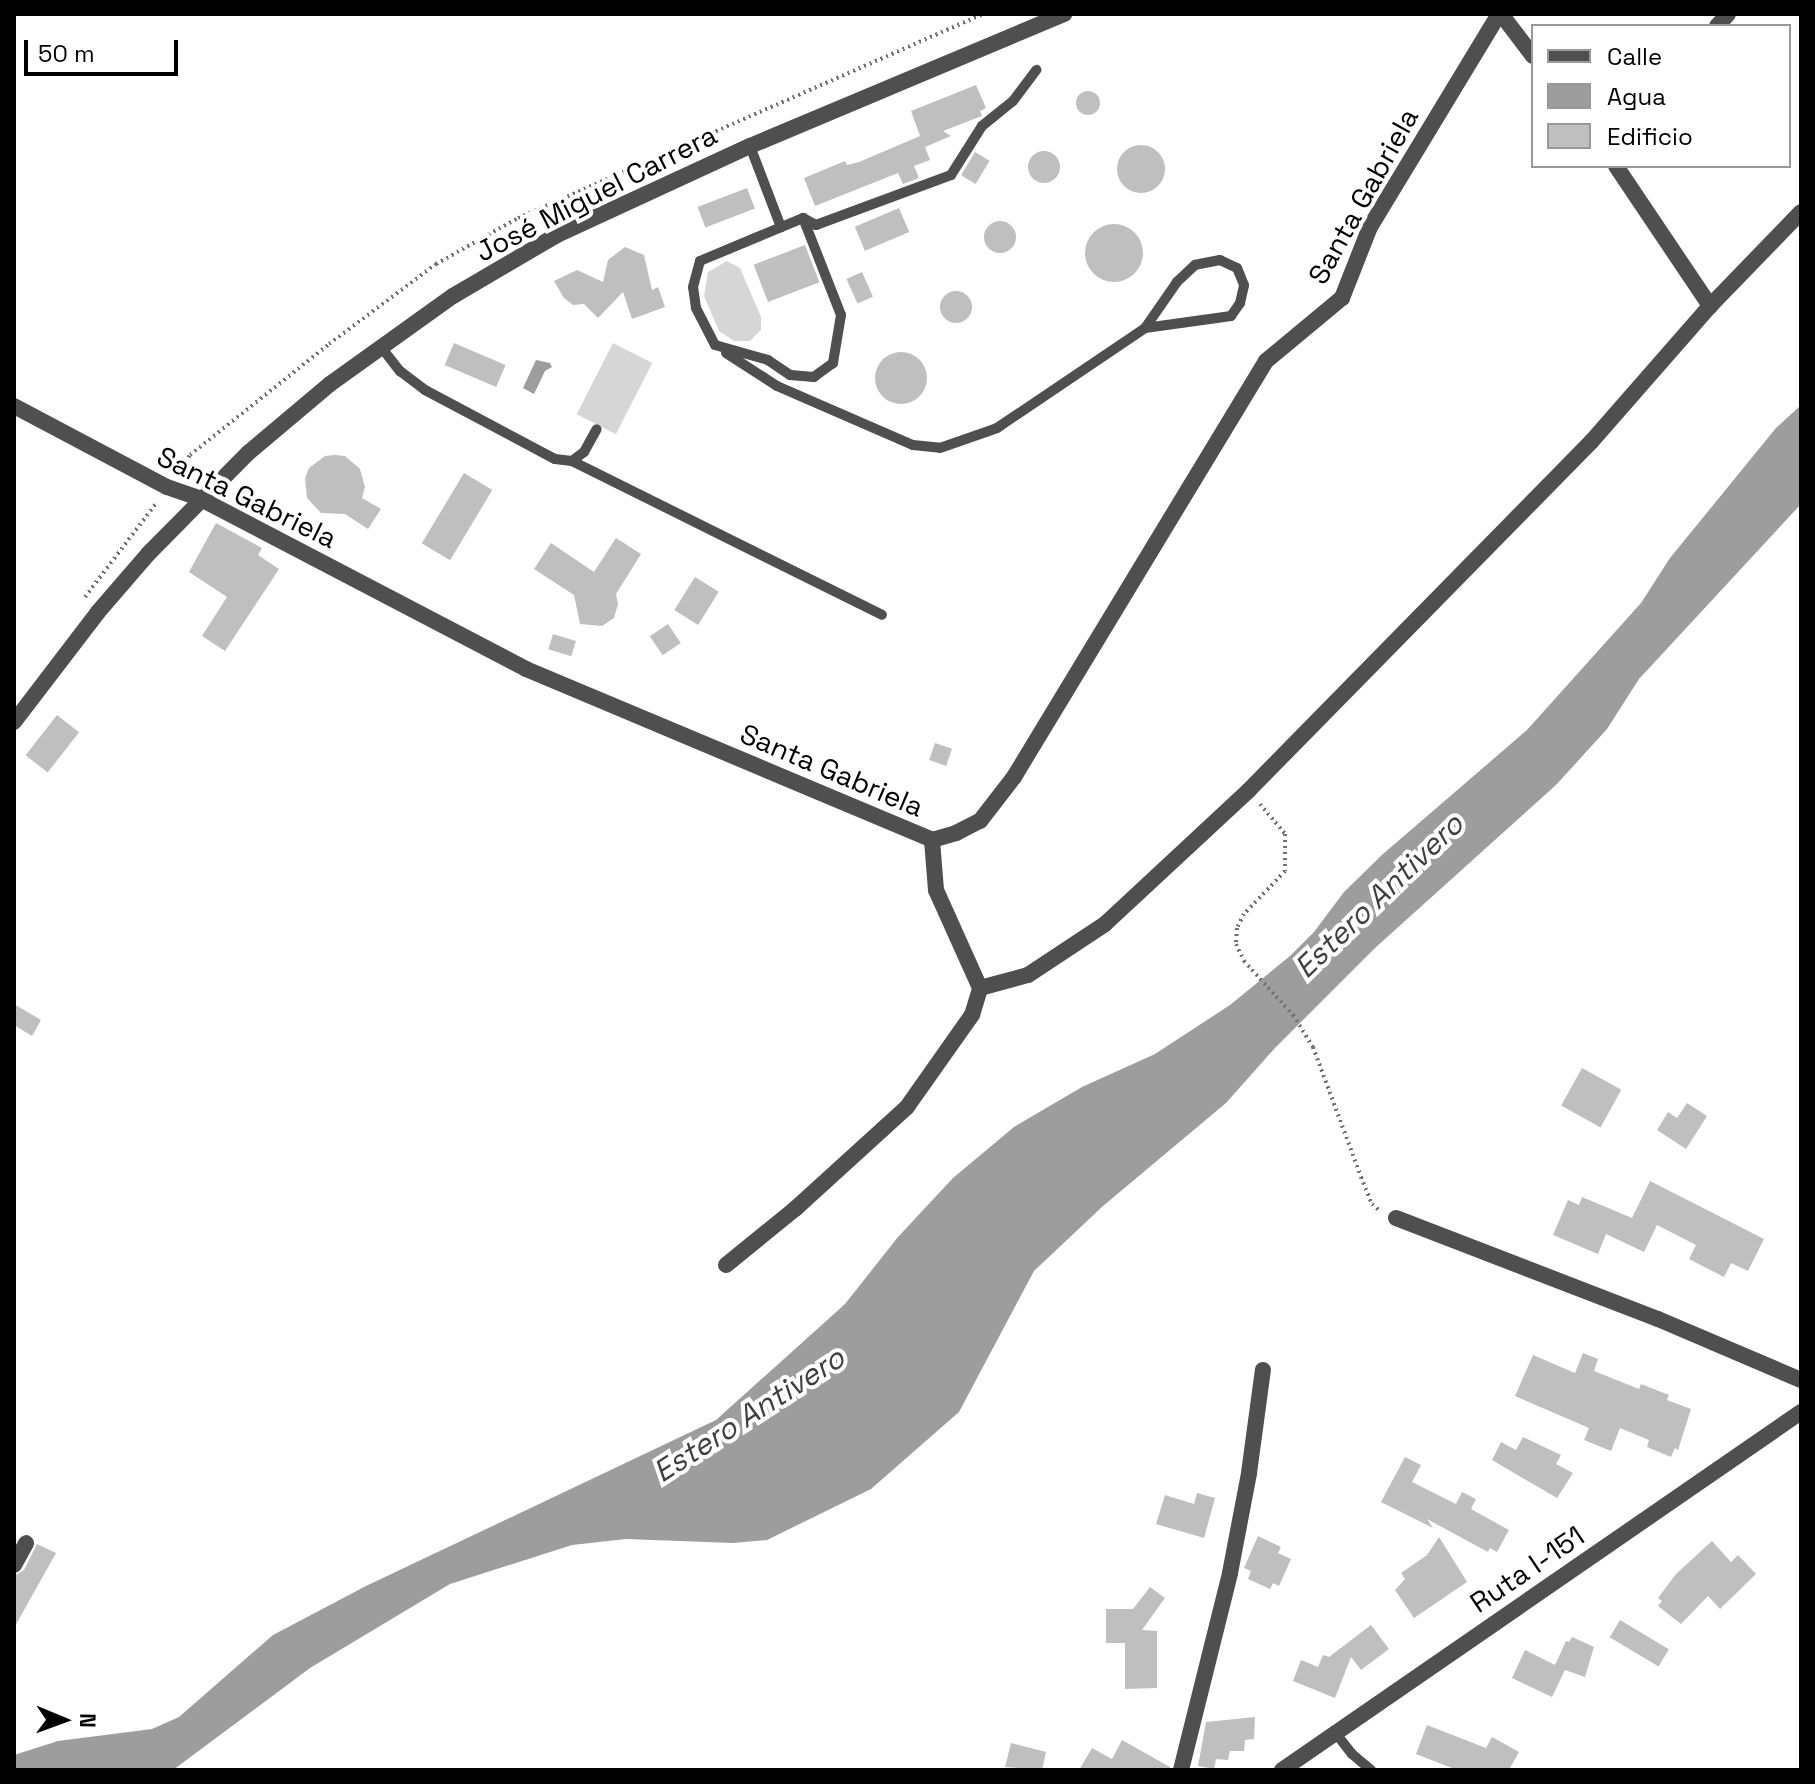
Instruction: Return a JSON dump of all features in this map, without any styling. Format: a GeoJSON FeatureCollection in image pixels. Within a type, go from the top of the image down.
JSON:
{"type":"FeatureCollection","features":[{"type":"Feature","properties":{"kind":"street","name":"José Miguel Carrera"},"geometry":{"type":"LineString","coordinates":[[14,722],[98,612],[201,499],[248,453],[330,384],[453,296],[557,235],[750,146],[1064,14]]}},
{"type":"Feature","properties":{"kind":"street"},"geometry":{"type":"LineString","coordinates":[[1500,14],[1531,53]]}},
{"type":"Feature","properties":{"kind":"street","name":"Santa Gabriela"},"geometry":{"type":"LineString","coordinates":[[14,406],[167,487],[201,499],[526,669],[932,840],[980,821],[1014,777],[1266,361],[1342,298],[1370,227],[1500,14]]}},
{"type":"Feature","properties":{"kind":"street"},"geometry":{"type":"LineString","coordinates":[[1617,168],[1710,306]]}},
{"type":"Feature","properties":{"kind":"street"},"geometry":{"type":"LineString","coordinates":[[980,988],[1028,975],[1105,924],[1249,790],[1591,442],[1710,306],[1801,212]]}},
{"type":"Feature","properties":{"kind":"street"},"geometry":{"type":"LineString","coordinates":[[726,1265],[795,1209],[907,1107],[972,1015],[980,988],[936,890],[932,840]]}},
{"type":"Feature","properties":{"kind":"street"},"geometry":{"type":"LineString","coordinates":[[1396,1218],[1673,1324],[1801,1380]]}},
{"type":"Feature","properties":{"kind":"street"},"geometry":{"type":"LineString","coordinates":[[1181,1770],[1230,1573],[1249,1473],[1263,1370]]}},
{"type":"Feature","properties":{"kind":"street","name":"Ruta I-151"},"geometry":{"type":"LineString","coordinates":[[1282,1770],[1333,1731],[1743,1455],[1801,1412]]}},
{"type":"Feature","properties":{"kind":"street"},"geometry":{"type":"LineString","coordinates":[[14,1565],[26,1543]]}},
{"type":"Feature","properties":{"kind":"lane"},"geometry":{"type":"LineString","coordinates":[[803,218],[816,225],[951,175],[982,126],[1013,101],[1036,70]]}},
{"type":"Feature","properties":{"kind":"lane"},"geometry":{"type":"LineString","coordinates":[[750,146],[781,227]]}},
{"type":"Feature","properties":{"kind":"lane"},"geometry":{"type":"LineString","coordinates":[[803,218],[700,261],[693,287],[696,308],[715,345],[743,367],[777,386],[913,445],[940,448],[997,428],[1145,328],[1177,282],[1195,265],[1220,260],[1237,268],[1244,285],[1240,303],[1231,316],[1145,328]]}},
{"type":"Feature","properties":{"kind":"lane"},"geometry":{"type":"LineString","coordinates":[[715,345],[768,360],[798,378],[814,377],[833,363],[841,315],[803,218]]}},
{"type":"Feature","properties":{"kind":"lane"},"geometry":{"type":"LineString","coordinates":[[381,347],[400,371],[425,390],[533,450],[555,459],[572,461],[882,615]]}},
{"type":"Feature","properties":{"kind":"lane"},"geometry":{"type":"LineString","coordinates":[[572,461],[584,452],[597,429]]}},
{"type":"Feature","properties":{"kind":"lane"},"geometry":{"type":"LineString","coordinates":[[1333,1731],[1352,1754],[1371,1770]]}},
{"type":"Feature","properties":{"kind":"path"},"geometry":{"type":"LineString","coordinates":[[1249,790],[1285,834],[1287,849],[1285,871],[1244,914],[1237,928],[1236,944],[1244,961],[1293,1015],[1313,1047],[1372,1204],[1396,1218]]}},
{"type":"Feature","properties":{"kind":"shaded area"},"geometry":{"type":"Polygon","coordinates":[[[727,261],[740,268],[761,317],[761,330],[750,341],[734,341],[719,331],[704,296],[708,272],[727,261]]]}},
{"type":"Feature","properties":{"kind":"shaded area"},"geometry":{"type":"Polygon","coordinates":[[[613,343],[652,363],[616,434],[577,414],[613,343]]]}},
{"type":"Feature","properties":{"kind":"water"},"geometry":{"type":"Polygon","coordinates":[[[536,360],[550,363],[552,367],[545,371],[534,394],[523,388],[536,360]]]}},
{"type":"Feature","properties":{"kind":"water","name":"Estero Antivero"},"geometry":{"type":"Polygon","coordinates":[[[1801,405],[1801,504],[1639,679],[1607,729],[1556,785],[1375,948],[1275,1048],[1226,1103],[1103,1206],[1034,1271],[959,1412],[871,1489],[767,1540],[733,1543],[626,1539],[572,1545],[450,1584],[310,1668],[173,1770],[14,1770],[14,1755],[58,1741],[152,1729],[179,1717],[273,1635],[366,1586],[716,1420],[845,1304],[898,1237],[953,1178],[1014,1127],[1082,1087],[1155,1054],[1230,1005],[1290,956],[1314,932],[1344,892],[1383,854],[1527,730],[1641,603],[1670,558],[1776,428],[1801,405]]]}},
{"type":"Feature","properties":{"kind":"building"},"geometry":{"type":"Polygon","coordinates":[[[976,85],[986,108],[980,111],[982,116],[943,131],[951,136],[925,147],[930,160],[914,166],[919,178],[903,184],[898,173],[815,206],[804,178],[845,161],[847,165],[859,162],[920,136],[911,111],[976,85]]]}},
{"type":"Feature","properties":{"kind":"building"},"geometry":{"type":"Polygon","coordinates":[[[1088,91],[1097,94],[1100,103],[1097,112],[1088,115],[1079,112],[1076,103],[1079,94],[1088,91]]]}},
{"type":"Feature","properties":{"kind":"building"},"geometry":{"type":"Polygon","coordinates":[[[1141,145],[1158,152],[1165,169],[1158,186],[1141,193],[1124,186],[1117,169],[1124,152],[1141,145]]]}},
{"type":"Feature","properties":{"kind":"building"},"geometry":{"type":"Polygon","coordinates":[[[1044,151],[1055,156],[1060,167],[1055,178],[1044,183],[1033,178],[1028,167],[1033,156],[1044,151]]]}},
{"type":"Feature","properties":{"kind":"building"},"geometry":{"type":"Polygon","coordinates":[[[975,152],[990,161],[976,184],[961,175],[975,152]]]}},
{"type":"Feature","properties":{"kind":"building"},"geometry":{"type":"Polygon","coordinates":[[[747,188],[755,209],[705,228],[698,207],[747,188]]]}},
{"type":"Feature","properties":{"kind":"building"},"geometry":{"type":"Polygon","coordinates":[[[899,208],[909,232],[865,251],[855,227],[899,208]]]}},
{"type":"Feature","properties":{"kind":"building"},"geometry":{"type":"Polygon","coordinates":[[[1000,221],[1011,226],[1016,237],[1011,248],[1000,253],[989,248],[984,237],[989,226],[1000,221]]]}},
{"type":"Feature","properties":{"kind":"building"},"geometry":{"type":"Polygon","coordinates":[[[1114,224],[1125,226],[1134,233],[1141,242],[1141,264],[1134,273],[1125,280],[1114,282],[1103,280],[1094,273],[1087,264],[1085,253],[1087,242],[1094,233],[1103,226],[1114,224]]]}},
{"type":"Feature","properties":{"kind":"building"},"geometry":{"type":"Polygon","coordinates":[[[805,245],[819,282],[768,302],[754,265],[805,245]]]}},
{"type":"Feature","properties":{"kind":"building"},"geometry":{"type":"Polygon","coordinates":[[[625,247],[644,255],[652,290],[658,287],[665,307],[632,319],[623,292],[598,318],[584,304],[573,305],[564,298],[554,281],[577,270],[603,282],[608,260],[625,247]]]}},
{"type":"Feature","properties":{"kind":"building"},"geometry":{"type":"Polygon","coordinates":[[[862,272],[873,297],[857,304],[846,279],[862,272]]]}},
{"type":"Feature","properties":{"kind":"building"},"geometry":{"type":"Polygon","coordinates":[[[956,291],[967,296],[972,307],[967,318],[956,323],[945,318],[940,307],[945,296],[956,291]]]}},
{"type":"Feature","properties":{"kind":"building"},"geometry":{"type":"Polygon","coordinates":[[[454,343],[506,365],[496,387],[445,365],[454,343]]]}},
{"type":"Feature","properties":{"kind":"building"},"geometry":{"type":"Polygon","coordinates":[[[901,352],[919,360],[927,378],[919,396],[901,404],[883,396],[875,378],[883,360],[901,352]]]}},
{"type":"Feature","properties":{"kind":"building"},"geometry":{"type":"Polygon","coordinates":[[[325,456],[345,456],[360,469],[365,487],[362,498],[381,509],[368,529],[345,514],[321,513],[307,498],[305,478],[309,468],[325,456]]]}},
{"type":"Feature","properties":{"kind":"building"},"geometry":{"type":"Polygon","coordinates":[[[464,473],[492,490],[450,560],[422,543],[464,473]]]}},
{"type":"Feature","properties":{"kind":"building"},"geometry":{"type":"Polygon","coordinates":[[[216,523],[262,548],[258,555],[279,569],[225,651],[202,636],[227,597],[189,572],[216,523]]]}},
{"type":"Feature","properties":{"kind":"building"},"geometry":{"type":"Polygon","coordinates":[[[616,538],[641,554],[616,594],[618,604],[614,618],[602,626],[580,624],[574,595],[534,569],[551,543],[594,572],[616,538]]]}},
{"type":"Feature","properties":{"kind":"building"},"geometry":{"type":"Polygon","coordinates":[[[695,577],[719,592],[698,625],[674,610],[695,577]]]}},
{"type":"Feature","properties":{"kind":"building"},"geometry":{"type":"Polygon","coordinates":[[[668,624],[681,643],[663,655],[650,636],[668,624]]]}},
{"type":"Feature","properties":{"kind":"building"},"geometry":{"type":"Polygon","coordinates":[[[553,634],[576,641],[571,656],[548,649],[553,634]]]}},
{"type":"Feature","properties":{"kind":"building"},"geometry":{"type":"Polygon","coordinates":[[[57,715],[79,732],[48,772],[26,755],[57,715]]]}},
{"type":"Feature","properties":{"kind":"building"},"geometry":{"type":"Polygon","coordinates":[[[935,743],[952,749],[946,766],[929,760],[935,743]]]}},
{"type":"Feature","properties":{"kind":"building"},"geometry":{"type":"Polygon","coordinates":[[[14,1004],[41,1020],[32,1036],[14,1025],[14,1004]]]}},
{"type":"Feature","properties":{"kind":"building"},"geometry":{"type":"Polygon","coordinates":[[[1582,1068],[1621,1090],[1601,1127],[1561,1106],[1582,1068]]]}},
{"type":"Feature","properties":{"kind":"building"},"geometry":{"type":"Polygon","coordinates":[[[1687,1103],[1707,1116],[1686,1149],[1657,1130],[1668,1112],[1677,1118],[1687,1103]]]}},
{"type":"Feature","properties":{"kind":"building"},"geometry":{"type":"Polygon","coordinates":[[[1650,1181],[1764,1239],[1748,1271],[1731,1263],[1724,1277],[1689,1259],[1696,1245],[1657,1225],[1644,1252],[1606,1234],[1598,1254],[1553,1235],[1568,1200],[1579,1205],[1582,1197],[1632,1218],[1650,1181]]]}},
{"type":"Feature","properties":{"kind":"building"},"geometry":{"type":"Polygon","coordinates":[[[1583,1353],[1598,1359],[1594,1371],[1639,1389],[1641,1384],[1669,1395],[1667,1400],[1691,1409],[1678,1450],[1675,1448],[1671,1457],[1647,1447],[1649,1440],[1620,1428],[1611,1451],[1584,1440],[1589,1428],[1515,1396],[1533,1355],[1575,1373],[1583,1353]]]}},
{"type":"Feature","properties":{"kind":"building"},"geometry":{"type":"Polygon","coordinates":[[[1523,1437],[1561,1455],[1556,1464],[1573,1473],[1557,1498],[1492,1460],[1501,1442],[1516,1450],[1523,1437]]]}},
{"type":"Feature","properties":{"kind":"building"},"geometry":{"type":"Polygon","coordinates":[[[1405,1457],[1421,1465],[1412,1482],[1456,1504],[1462,1492],[1476,1499],[1471,1509],[1509,1530],[1497,1552],[1490,1548],[1488,1552],[1427,1519],[1433,1528],[1381,1502],[1405,1457]]]}},
{"type":"Feature","properties":{"kind":"building"},"geometry":{"type":"Polygon","coordinates":[[[1197,1493],[1215,1498],[1204,1538],[1156,1524],[1165,1495],[1194,1504],[1197,1493]]]}},
{"type":"Feature","properties":{"kind":"building"},"geometry":{"type":"Polygon","coordinates":[[[1258,1536],[1281,1547],[1278,1553],[1291,1559],[1279,1586],[1273,1583],[1270,1589],[1248,1579],[1251,1571],[1244,1568],[1258,1536]]]}},
{"type":"Feature","properties":{"kind":"building"},"geometry":{"type":"Polygon","coordinates":[[[1439,1537],[1467,1582],[1414,1618],[1395,1590],[1405,1579],[1401,1573],[1427,1555],[1439,1537]]]}},
{"type":"Feature","properties":{"kind":"building"},"geometry":{"type":"Polygon","coordinates":[[[1712,1541],[1731,1562],[1738,1555],[1756,1574],[1720,1609],[1708,1596],[1681,1624],[1658,1606],[1662,1601],[1658,1598],[1676,1574],[1712,1541]]]}},
{"type":"Feature","properties":{"kind":"building"},"geometry":{"type":"Polygon","coordinates":[[[37,1544],[56,1553],[14,1628],[14,1576],[24,1570],[37,1544]]]}},
{"type":"Feature","properties":{"kind":"building"},"geometry":{"type":"Polygon","coordinates":[[[1150,1587],[1165,1598],[1142,1630],[1157,1631],[1157,1688],[1125,1689],[1125,1643],[1106,1643],[1106,1609],[1133,1609],[1150,1587]]]}},
{"type":"Feature","properties":{"kind":"building"},"geometry":{"type":"Polygon","coordinates":[[[1620,1620],[1669,1649],[1659,1667],[1610,1637],[1620,1620]]]}},
{"type":"Feature","properties":{"kind":"building"},"geometry":{"type":"Polygon","coordinates":[[[1371,1625],[1389,1649],[1361,1670],[1351,1657],[1335,1698],[1293,1681],[1301,1660],[1318,1667],[1323,1655],[1329,1657],[1371,1625]]]}},
{"type":"Feature","properties":{"kind":"building"},"geometry":{"type":"Polygon","coordinates":[[[1572,1637],[1594,1647],[1585,1677],[1565,1670],[1552,1697],[1512,1678],[1525,1650],[1555,1665],[1566,1641],[1569,1642],[1572,1637]]]}},
{"type":"Feature","properties":{"kind":"building"},"geometry":{"type":"Polygon","coordinates":[[[1255,1717],[1254,1739],[1245,1740],[1244,1751],[1230,1751],[1228,1760],[1216,1759],[1214,1769],[1198,1766],[1206,1722],[1255,1717]]]}},
{"type":"Feature","properties":{"kind":"building"},"geometry":{"type":"Polygon","coordinates":[[[1427,1725],[1486,1748],[1492,1737],[1519,1752],[1509,1770],[1457,1770],[1416,1754],[1427,1725]]]}},
{"type":"Feature","properties":{"kind":"building"},"geometry":{"type":"Polygon","coordinates":[[[1122,1740],[1170,1767],[1170,1770],[1079,1770],[1092,1748],[1112,1759],[1122,1740]]]}},
{"type":"Feature","properties":{"kind":"building"},"geometry":{"type":"Polygon","coordinates":[[[1011,1743],[1046,1752],[1042,1770],[1005,1767],[1011,1743]]]}}]}
